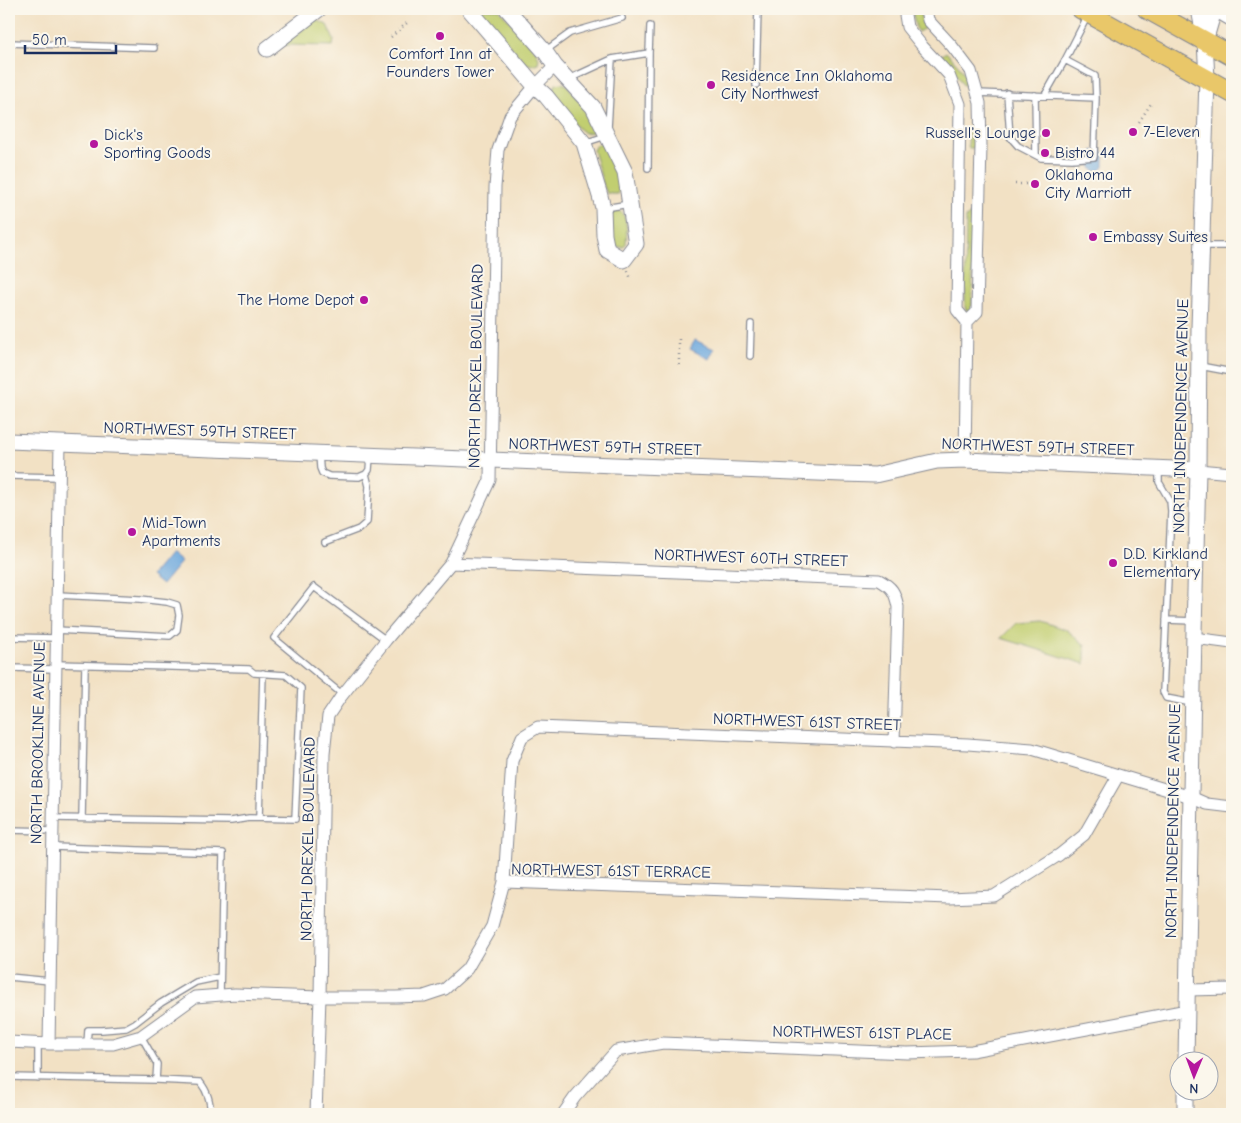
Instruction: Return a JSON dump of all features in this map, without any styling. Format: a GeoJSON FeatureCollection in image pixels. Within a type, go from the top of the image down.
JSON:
{"type":"FeatureCollection","features":[{"type":"Feature","properties":{"kind":"highway"},"geometry":{"type":"LineString","coordinates":[[1147,9],[1232,56]]}},
{"type":"Feature","properties":{"kind":"highway"},"geometry":{"type":"LineString","coordinates":[[1085,11],[1232,93]]}},
{"type":"Feature","properties":{"kind":"street"},"geometry":{"type":"LineString","coordinates":[[267,48],[319,9]]}},
{"type":"Feature","properties":{"kind":"street"},"geometry":{"type":"LineString","coordinates":[[468,9],[534,86],[546,96],[584,143],[603,208],[604,235],[607,250],[624,260],[636,244],[625,172],[608,135],[593,107],[555,66],[545,51],[508,9]]}},
{"type":"Feature","properties":{"kind":"street"},"geometry":{"type":"LineString","coordinates":[[904,9],[907,27],[922,47],[949,75],[960,104],[957,310],[967,322],[965,460]]}},
{"type":"Feature","properties":{"kind":"street"},"geometry":{"type":"LineString","coordinates":[[926,9],[928,20],[952,46],[971,71],[980,102],[981,146],[977,312],[967,322]]}},
{"type":"Feature","properties":{"kind":"street"},"geometry":{"type":"LineString","coordinates":[[1208,9],[1232,21]]}},
{"type":"Feature","properties":{"kind":"street","name":"NORTH INDEPENDENCE AVENUE"},"geometry":{"type":"LineString","coordinates":[[1186,1050],[1199,366],[1207,79],[1205,42],[1213,14],[1208,9]]}},
{"type":"Feature","properties":{"kind":"street"},"geometry":{"type":"LineString","coordinates":[[922,47],[940,33]]}},
{"type":"Feature","properties":{"kind":"street","name":"NORTH DREXEL BOULEVARD"},"geometry":{"type":"LineString","coordinates":[[316,1114],[324,753],[328,716],[386,640],[451,563],[490,480],[495,187],[498,150],[510,116],[534,86],[555,66]]}},
{"type":"Feature","properties":{"kind":"street"},"geometry":{"type":"LineString","coordinates":[[957,93],[978,92]]}},
{"type":"Feature","properties":{"kind":"street","name":"NORTHWEST 59TH STREET"},"geometry":{"type":"LineString","coordinates":[[9,441],[875,475],[937,461],[965,460],[1198,470]]}},
{"type":"Feature","properties":{"kind":"street","name":"NORTH BROOKLINE AVENUE"},"geometry":{"type":"LineString","coordinates":[[44,1043],[50,981],[60,443]]}},
{"type":"Feature","properties":{"kind":"street"},"geometry":{"type":"LineString","coordinates":[[1198,470],[1232,473]]}},
{"type":"Feature","properties":{"kind":"street","name":"NORTHWEST 60TH STREET"},"geometry":{"type":"LineString","coordinates":[[451,563],[879,580],[893,590],[898,606],[894,742]]}},
{"type":"Feature","properties":{"kind":"street"},"geometry":{"type":"LineString","coordinates":[[1194,638],[1232,643]]}},
{"type":"Feature","properties":{"kind":"street","name":"NORTHWEST 61ST STREET"},"geometry":{"type":"LineString","coordinates":[[504,882],[512,761],[522,737],[538,727],[968,744],[1032,749],[1190,797],[1207,804],[1232,807]]}},
{"type":"Feature","properties":{"kind":"street","name":"NORTHWEST 61ST TERRACE"},"geometry":{"type":"LineString","coordinates":[[9,1042],[113,1044],[141,1036],[195,997],[235,994],[424,996],[445,989],[467,969],[492,926],[504,882],[950,898],[994,896],[1059,856],[1084,835],[1118,776]]}},
{"type":"Feature","properties":{"kind":"street"},"geometry":{"type":"LineString","coordinates":[[1188,990],[1232,989]]}},
{"type":"Feature","properties":{"kind":"street","name":"NORTHWEST 61ST PLACE"},"geometry":{"type":"LineString","coordinates":[[563,1114],[575,1096],[616,1051],[663,1043],[907,1053],[972,1051],[1187,1010]]}},
{"type":"Feature","properties":{"kind":"street"},"geometry":{"type":"LineString","coordinates":[[1185,1100],[1185,1114]]}},
{"type":"Feature","properties":{"kind":"lane"},"geometry":{"type":"LineString","coordinates":[[756,85],[758,9]]}},
{"type":"Feature","properties":{"kind":"lane"},"geometry":{"type":"LineString","coordinates":[[1045,95],[1065,60],[1085,11]]}},
{"type":"Feature","properties":{"kind":"lane"},"geometry":{"type":"LineString","coordinates":[[545,51],[570,33],[622,18]]}},
{"type":"Feature","properties":{"kind":"lane"},"geometry":{"type":"LineString","coordinates":[[648,168],[650,26]]}},
{"type":"Feature","properties":{"kind":"lane"},"geometry":{"type":"LineString","coordinates":[[9,43],[154,48]]}},
{"type":"Feature","properties":{"kind":"lane"},"geometry":{"type":"LineString","coordinates":[[568,79],[612,60],[649,53]]}},
{"type":"Feature","properties":{"kind":"lane"},"geometry":{"type":"LineString","coordinates":[[584,143],[608,135],[612,60]]}},
{"type":"Feature","properties":{"kind":"lane"},"geometry":{"type":"LineString","coordinates":[[1007,93],[1010,137],[1018,146],[1041,158],[1072,159],[1094,157],[1095,76],[1065,60]]}},
{"type":"Feature","properties":{"kind":"lane"},"geometry":{"type":"LineString","coordinates":[[978,92],[1096,98]]}},
{"type":"Feature","properties":{"kind":"lane"},"geometry":{"type":"LineString","coordinates":[[1035,94],[1036,155]]}},
{"type":"Feature","properties":{"kind":"lane"},"geometry":{"type":"LineString","coordinates":[[603,208],[629,204]]}},
{"type":"Feature","properties":{"kind":"lane"},"geometry":{"type":"LineString","coordinates":[[1202,246],[1232,246]]}},
{"type":"Feature","properties":{"kind":"lane"},"geometry":{"type":"LineString","coordinates":[[750,356],[751,324]]}},
{"type":"Feature","properties":{"kind":"lane"},"geometry":{"type":"LineString","coordinates":[[1199,366],[1232,372]]}},
{"type":"Feature","properties":{"kind":"lane"},"geometry":{"type":"LineString","coordinates":[[319,453],[322,473],[329,476],[344,477],[359,477],[366,474],[369,470],[370,454]]}},
{"type":"Feature","properties":{"kind":"lane"},"geometry":{"type":"LineString","coordinates":[[1159,468],[1159,482],[1170,501],[1171,511],[1163,692],[1166,698],[1192,703]]}},
{"type":"Feature","properties":{"kind":"lane"},"geometry":{"type":"LineString","coordinates":[[325,542],[359,529],[367,522],[369,486],[366,474]]}},
{"type":"Feature","properties":{"kind":"lane"},"geometry":{"type":"LineString","coordinates":[[9,476],[59,477]]}},
{"type":"Feature","properties":{"kind":"lane"},"geometry":{"type":"LineString","coordinates":[[343,695],[274,638],[314,587],[386,640]]}},
{"type":"Feature","properties":{"kind":"lane"},"geometry":{"type":"LineString","coordinates":[[9,637],[56,634],[170,636],[177,630],[179,615],[177,604],[140,599],[57,595]]}},
{"type":"Feature","properties":{"kind":"lane"},"geometry":{"type":"LineString","coordinates":[[1166,620],[1194,621]]}},
{"type":"Feature","properties":{"kind":"lane"},"geometry":{"type":"LineString","coordinates":[[82,818],[85,665]]}},
{"type":"Feature","properties":{"kind":"lane"},"geometry":{"type":"LineString","coordinates":[[9,668],[85,665],[249,669],[254,672],[286,675],[300,688],[295,819],[249,818],[231,821],[53,818]]}},
{"type":"Feature","properties":{"kind":"lane"},"geometry":{"type":"LineString","coordinates":[[259,818],[264,673]]}},
{"type":"Feature","properties":{"kind":"lane"},"geometry":{"type":"LineString","coordinates":[[9,830],[53,830]]}},
{"type":"Feature","properties":{"kind":"lane"},"geometry":{"type":"LineString","coordinates":[[53,847],[223,853],[220,995]]}},
{"type":"Feature","properties":{"kind":"lane"},"geometry":{"type":"LineString","coordinates":[[9,977],[50,981]]}},
{"type":"Feature","properties":{"kind":"lane"},"geometry":{"type":"LineString","coordinates":[[87,1044],[88,1030],[126,1028],[196,982],[220,977]]}},
{"type":"Feature","properties":{"kind":"lane"},"geometry":{"type":"LineString","coordinates":[[141,1036],[157,1064],[156,1080]]}},
{"type":"Feature","properties":{"kind":"lane"},"geometry":{"type":"LineString","coordinates":[[38,1078],[44,1043]]}},
{"type":"Feature","properties":{"kind":"lane"},"geometry":{"type":"LineString","coordinates":[[9,1077],[200,1082],[207,1090],[211,1114]]}},
{"type":"Feature","properties":{"kind":"path"},"geometry":{"type":"LineString","coordinates":[[391,37],[408,22]]}},
{"type":"Feature","properties":{"kind":"path"},"geometry":{"type":"LineString","coordinates":[[1139,122],[1152,102]]}},
{"type":"Feature","properties":{"kind":"path"},"geometry":{"type":"LineString","coordinates":[[1015,184],[1035,184]]}},
{"type":"Feature","properties":{"kind":"path"},"geometry":{"type":"LineString","coordinates":[[679,336],[679,365]]}},
{"type":"Feature","properties":{"kind":"green space"},"geometry":{"type":"Polygon","coordinates":[[[478,9],[499,9],[536,51],[539,58],[538,63],[531,65],[525,63],[478,9]]]}},
{"type":"Feature","properties":{"kind":"green space"},"geometry":{"type":"Polygon","coordinates":[[[912,9],[920,9],[925,28],[918,32],[915,25],[912,9]]]}},
{"type":"Feature","properties":{"kind":"green space"},"geometry":{"type":"Polygon","coordinates":[[[317,20],[327,25],[334,40],[333,46],[283,45],[311,23],[317,20]]]}},
{"type":"Feature","properties":{"kind":"green space"},"geometry":{"type":"Polygon","coordinates":[[[946,52],[960,67],[968,80],[966,85],[963,85],[941,56],[946,52]]]}},
{"type":"Feature","properties":{"kind":"green space"},"geometry":{"type":"Polygon","coordinates":[[[562,83],[567,85],[593,120],[595,127],[592,132],[584,133],[579,129],[555,94],[556,84],[562,83]]]}},
{"type":"Feature","properties":{"kind":"green space"},"geometry":{"type":"Polygon","coordinates":[[[972,100],[976,109],[976,146],[969,148],[970,109],[968,102],[972,100]]]}},
{"type":"Feature","properties":{"kind":"green space"},"geometry":{"type":"Polygon","coordinates":[[[602,143],[611,149],[620,190],[618,194],[607,193],[604,187],[593,150],[596,145],[602,143]]]}},
{"type":"Feature","properties":{"kind":"green space"},"geometry":{"type":"Polygon","coordinates":[[[614,210],[619,211],[625,218],[627,234],[626,244],[623,247],[613,245],[609,214],[614,210]]]}},
{"type":"Feature","properties":{"kind":"green space"},"geometry":{"type":"Polygon","coordinates":[[[969,215],[973,216],[974,219],[972,307],[970,311],[966,310],[965,307],[966,218],[969,215]]]}},
{"type":"Feature","properties":{"kind":"green space"},"geometry":{"type":"Polygon","coordinates":[[[1040,621],[1067,630],[1085,645],[1085,664],[1001,638],[1016,623],[1040,621]]]}},
{"type":"Feature","properties":{"kind":"water"},"geometry":{"type":"Polygon","coordinates":[[[1093,150],[1101,150],[1104,153],[1104,167],[1101,170],[1095,171],[1091,168],[1090,153],[1093,150]]]}},
{"type":"Feature","properties":{"kind":"water"},"geometry":{"type":"Polygon","coordinates":[[[695,340],[714,349],[709,359],[690,349],[695,340]]]}},
{"type":"Feature","properties":{"kind":"water"},"geometry":{"type":"Polygon","coordinates":[[[170,553],[181,562],[162,585],[151,576],[170,553]]]}},
{"type":"Feature","properties":{"kind":"place","name":"Comfort Inn at Founders Tower"},"geometry":{"type":"Point","coordinates":[440,36]}},
{"type":"Feature","properties":{"kind":"place","name":"Residence Inn Oklahoma City Northwest"},"geometry":{"type":"Point","coordinates":[711,85]}},
{"type":"Feature","properties":{"kind":"place","name":"7-Eleven"},"geometry":{"type":"Point","coordinates":[1133,132]}},
{"type":"Feature","properties":{"kind":"place","name":"Russell's Lounge"},"geometry":{"type":"Point","coordinates":[1046,133]}},
{"type":"Feature","properties":{"kind":"place","name":"Dick's Sporting Goods"},"geometry":{"type":"Point","coordinates":[94,144]}},
{"type":"Feature","properties":{"kind":"place","name":"Bistro 44"},"geometry":{"type":"Point","coordinates":[1045,153]}},
{"type":"Feature","properties":{"kind":"place","name":"Oklahoma City Marriott"},"geometry":{"type":"Point","coordinates":[1035,184]}},
{"type":"Feature","properties":{"kind":"place","name":"Embassy Suites"},"geometry":{"type":"Point","coordinates":[1093,237]}},
{"type":"Feature","properties":{"kind":"place","name":"The Home Depot"},"geometry":{"type":"Point","coordinates":[364,300]}},
{"type":"Feature","properties":{"kind":"place","name":"Mid-Town Apartments"},"geometry":{"type":"Point","coordinates":[132,532]}},
{"type":"Feature","properties":{"kind":"place","name":"D.D. Kirkland Elementary"},"geometry":{"type":"Point","coordinates":[1113,563]}}]}
